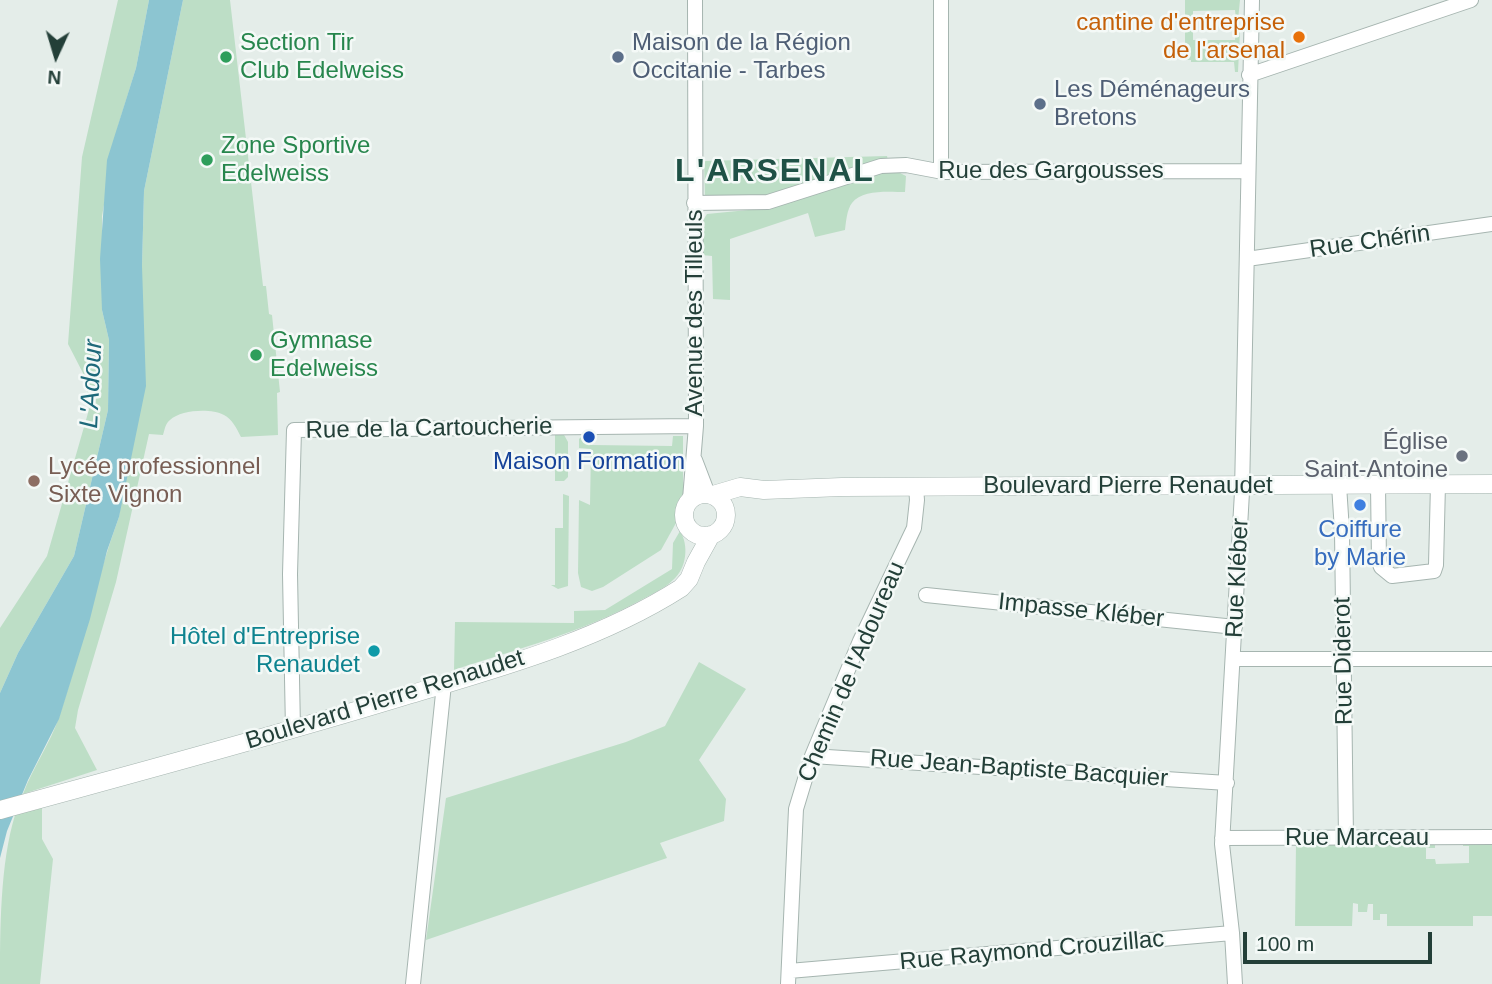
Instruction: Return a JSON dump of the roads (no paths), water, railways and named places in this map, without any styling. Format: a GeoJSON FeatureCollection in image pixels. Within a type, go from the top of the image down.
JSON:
{"type":"FeatureCollection","features":[{"type":"Feature","properties":{"kind":"street","name":"Avenue des Tilleuls"},"geometry":{"type":"LineString","coordinates":[[695,0],[695,459],[704,496]]}},
{"type":"Feature","properties":{"kind":"street"},"geometry":{"type":"LineString","coordinates":[[941,0],[943,172]]}},
{"type":"Feature","properties":{"kind":"street","name":"Rue Kléber"},"geometry":{"type":"LineString","coordinates":[[1235,984],[1233,933],[1222,838],[1241,485],[1252,0]]}},
{"type":"Feature","properties":{"kind":"street"},"geometry":{"type":"LineString","coordinates":[[1249,75],[1471,0]]}},
{"type":"Feature","properties":{"kind":"street","name":"Rue des Gargousses"},"geometry":{"type":"LineString","coordinates":[[694,203],[768,202],[881,166],[906,165],[943,172],[1247,171]]}},
{"type":"Feature","properties":{"kind":"street","name":"Rue Chérin"},"geometry":{"type":"LineString","coordinates":[[1247,259],[1492,224]]}},
{"type":"Feature","properties":{"kind":"street","name":"Rue de la Cartoucherie"},"geometry":{"type":"LineString","coordinates":[[293,730],[290,574],[294,430],[696,426]]}},
{"type":"Feature","properties":{"kind":"street"},"geometry":{"type":"LineString","coordinates":[[1378,485],[1379,562],[1392,576],[1434,571],[1438,484]]}},
{"type":"Feature","properties":{"kind":"street","name":"Boulevard Pierre Renaudet"},"geometry":{"type":"LineString","coordinates":[[704,496],[740,487],[764,490],[1492,484]]}},
{"type":"Feature","properties":{"kind":"street","name":"Rue Diderot"},"geometry":{"type":"LineString","coordinates":[[1339,485],[1346,838]]}},
{"type":"Feature","properties":{"kind":"street","name":"Chemin de l'Adoureau"},"geometry":{"type":"LineString","coordinates":[[789,978],[796,809],[812,756],[860,641],[914,528],[916,487]]}},
{"type":"Feature","properties":{"kind":"street","name":"Boulevard Pierre Renaudet"},"geometry":{"type":"LineString","coordinates":[[726,512],[764,490]]}},
{"type":"Feature","properties":{"kind":"street"},"geometry":{"type":"LineString","coordinates":[[687,527],[698,535],[711,535],[724,523],[726,512],[719,499],[704,496],[684,509],[684,518],[696,562]]}},
{"type":"Feature","properties":{"kind":"street","name":"Boulevard Pierre Renaudet"},"geometry":{"type":"LineString","coordinates":[[0,810],[293,730],[444,684],[613,626],[681,588],[689,579],[711,535]]}},
{"type":"Feature","properties":{"kind":"street","name":"Impasse Kléber"},"geometry":{"type":"LineString","coordinates":[[926,596],[1235,627]]}},
{"type":"Feature","properties":{"kind":"street"},"geometry":{"type":"LineString","coordinates":[[1233,659],[1492,659]]}},
{"type":"Feature","properties":{"kind":"street"},"geometry":{"type":"LineString","coordinates":[[413,984],[444,684]]}},
{"type":"Feature","properties":{"kind":"street","name":"Rue Jean-Baptiste Bacquier"},"geometry":{"type":"LineString","coordinates":[[812,756],[1227,783]]}},
{"type":"Feature","properties":{"kind":"street","name":"Rue Marceau"},"geometry":{"type":"LineString","coordinates":[[1222,838],[1492,837]]}},
{"type":"Feature","properties":{"kind":"street","name":"Rue Raymond Crouzillac"},"geometry":{"type":"LineString","coordinates":[[789,978],[1233,933]]}},
{"type":"Feature","properties":{"kind":"water"},"geometry":{"type":"Polygon","coordinates":[[[149,0],[183,0],[144,191],[142,266],[146,386],[119,517],[107,551],[90,619],[59,719],[28,780],[7,831],[0,858],[0,693],[18,653],[74,556],[108,410],[109,340],[102,310],[100,259],[107,160],[136,68],[149,0]]]}},
{"type":"Feature","properties":{"kind":"place","name":"cantine d'entreprise de l'arsenal"},"geometry":{"type":"Point","coordinates":[1299,37]}},
{"type":"Feature","properties":{"kind":"place","name":"Section Tir Club Edelweiss"},"geometry":{"type":"Point","coordinates":[226,57]}},
{"type":"Feature","properties":{"kind":"place","name":"Maison de la Région Occitanie - Tarbes"},"geometry":{"type":"Point","coordinates":[618,57]}},
{"type":"Feature","properties":{"kind":"place","name":"Les Déménageurs Bretons"},"geometry":{"type":"Point","coordinates":[1040,104]}},
{"type":"Feature","properties":{"kind":"place","name":"Zone Sportive Edelweiss"},"geometry":{"type":"Point","coordinates":[207,160]}},
{"type":"Feature","properties":{"kind":"place","name":"Gymnase Edelweiss"},"geometry":{"type":"Point","coordinates":[256,355]}},
{"type":"Feature","properties":{"kind":"place","name":"Maison Formation"},"geometry":{"type":"Point","coordinates":[589,437]}},
{"type":"Feature","properties":{"kind":"place","name":"Église Saint-Antoine"},"geometry":{"type":"Point","coordinates":[1462,456]}},
{"type":"Feature","properties":{"kind":"place","name":"Lycée professionnel Sixte Vignon"},"geometry":{"type":"Point","coordinates":[34,481]}},
{"type":"Feature","properties":{"kind":"place","name":"Coiffure by Marie"},"geometry":{"type":"Point","coordinates":[1360,505]}},
{"type":"Feature","properties":{"kind":"place","name":"Hôtel d'Entreprise Renaudet"},"geometry":{"type":"Point","coordinates":[374,651]}},
{"type":"Feature","properties":{"kind":"district","name":"L'ARSENAL"},"geometry":{"type":"Point","coordinates":[775,172]}},
{"type":"Feature","properties":{"kind":"water label","name":"L'Adour"},"geometry":{"type":"Point","coordinates":[92,384]}}]}
